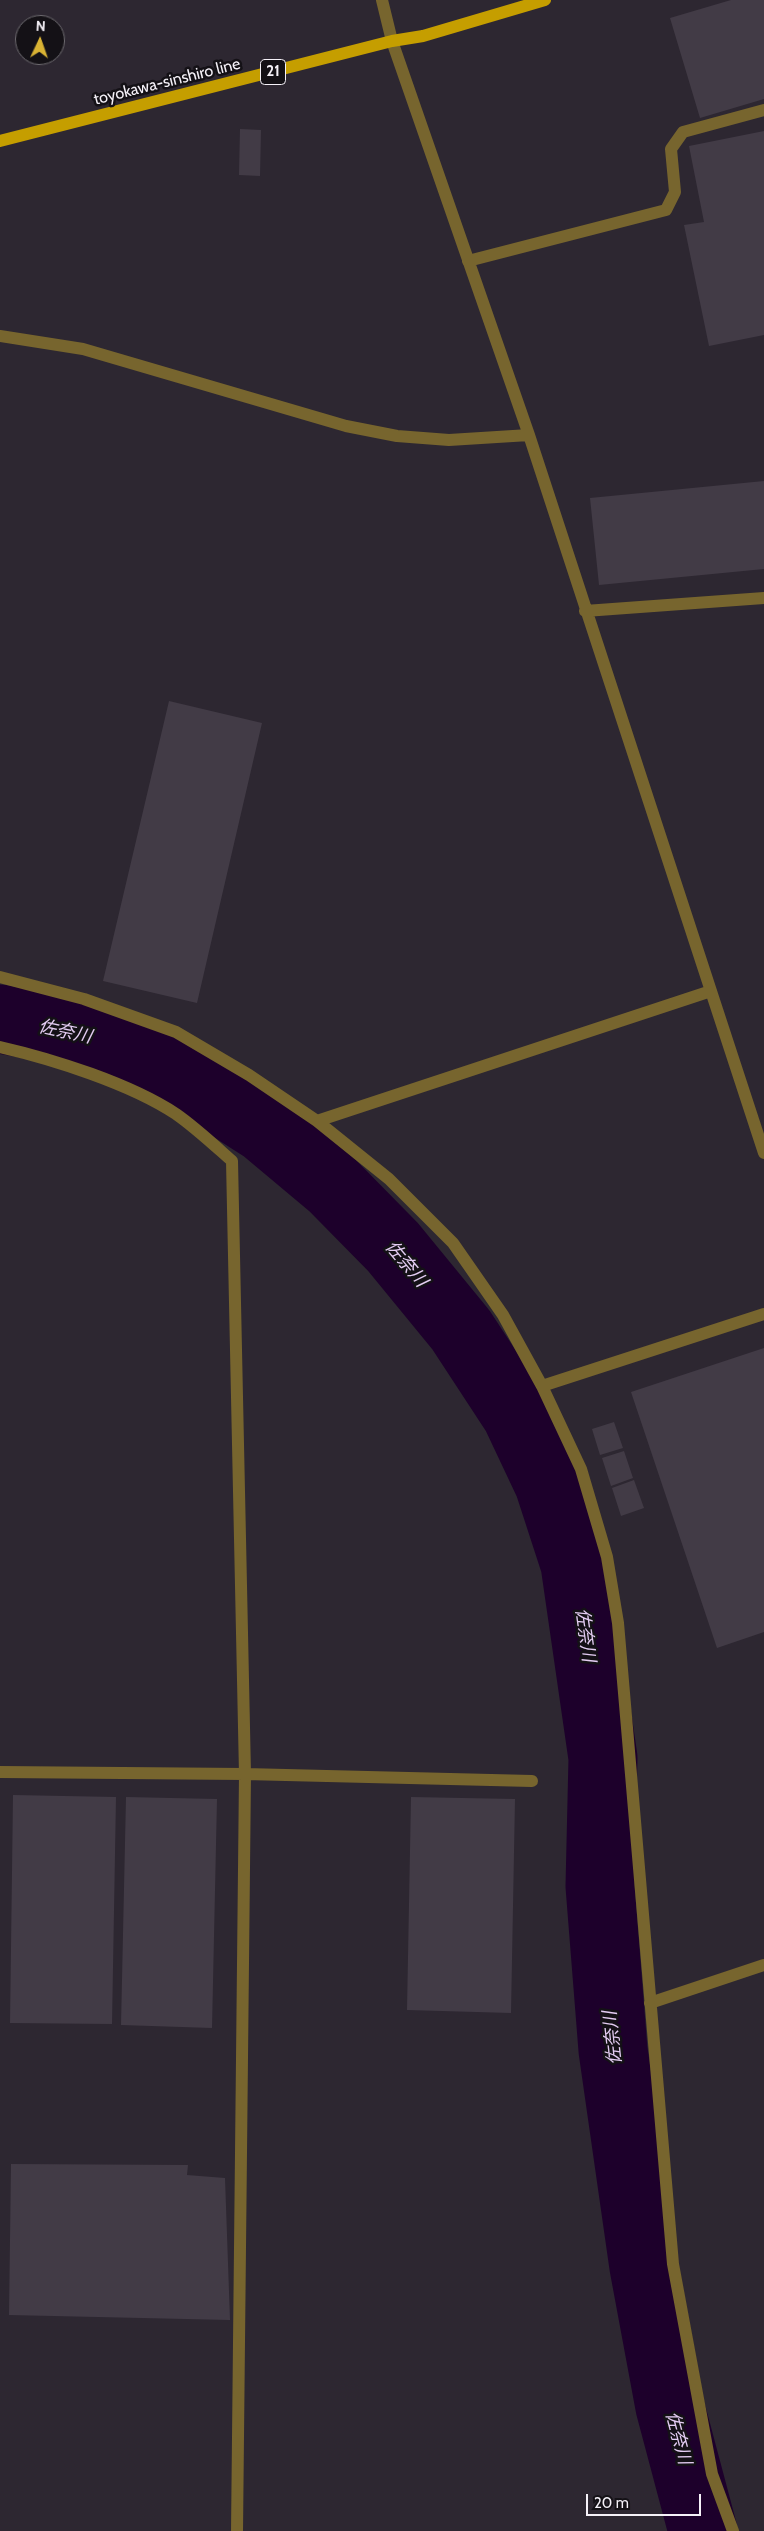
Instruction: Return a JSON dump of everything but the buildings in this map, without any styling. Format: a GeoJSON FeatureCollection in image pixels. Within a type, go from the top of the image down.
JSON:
{"type":"FeatureCollection","features":[{"type":"Feature","properties":{"kind":"main road","name":"toyokawa-sinshiro line"},"geometry":{"type":"LineString","coordinates":[[0,141],[392,41],[423,36],[545,0]]}},
{"type":"Feature","properties":{"kind":"street"},"geometry":{"type":"LineString","coordinates":[[382,0],[392,41],[529,436],[764,1153]]}},
{"type":"Feature","properties":{"kind":"street"},"geometry":{"type":"LineString","coordinates":[[468,261],[666,210],[675,192],[671,149],[683,132],[764,110]]}},
{"type":"Feature","properties":{"kind":"street"},"geometry":{"type":"LineString","coordinates":[[0,336],[83,349],[346,426],[397,436],[449,440],[529,436]]}},
{"type":"Feature","properties":{"kind":"street"},"geometry":{"type":"LineString","coordinates":[[585,611],[764,598]]}},
{"type":"Feature","properties":{"kind":"street"},"geometry":{"type":"LineString","coordinates":[[0,977],[84,999],[176,1032],[249,1074],[317,1121],[389,1179],[453,1243],[504,1315],[542,1386],[581,1469],[606,1557],[618,1623],[673,2264],[712,2474],[733,2531]]}},
{"type":"Feature","properties":{"kind":"street"},"geometry":{"type":"LineString","coordinates":[[317,1121],[710,991]]}},
{"type":"Feature","properties":{"kind":"street"},"geometry":{"type":"LineString","coordinates":[[0,1046],[44,1057],[132,1091],[175,1114],[232,1161],[245,1774],[236,2531]]}},
{"type":"Feature","properties":{"kind":"street"},"geometry":{"type":"LineString","coordinates":[[542,1386],[764,1314]]}},
{"type":"Feature","properties":{"kind":"street"},"geometry":{"type":"LineString","coordinates":[[0,1772],[245,1774],[532,1781]]}},
{"type":"Feature","properties":{"kind":"street"},"geometry":{"type":"LineString","coordinates":[[650,2003],[764,1965]]}},
{"type":"Feature","properties":{"kind":"waterway","name":"佐奈川"},"geometry":{"type":"LineString","coordinates":[[0,1019],[83,1034],[157,1060],[265,1129],[333,1186],[393,1247],[461,1330],[516,1414],[549,1484],[575,1564],[603,1758],[600,1886],[613,2050],[644,2267],[670,2407],[703,2531]]}}]}
